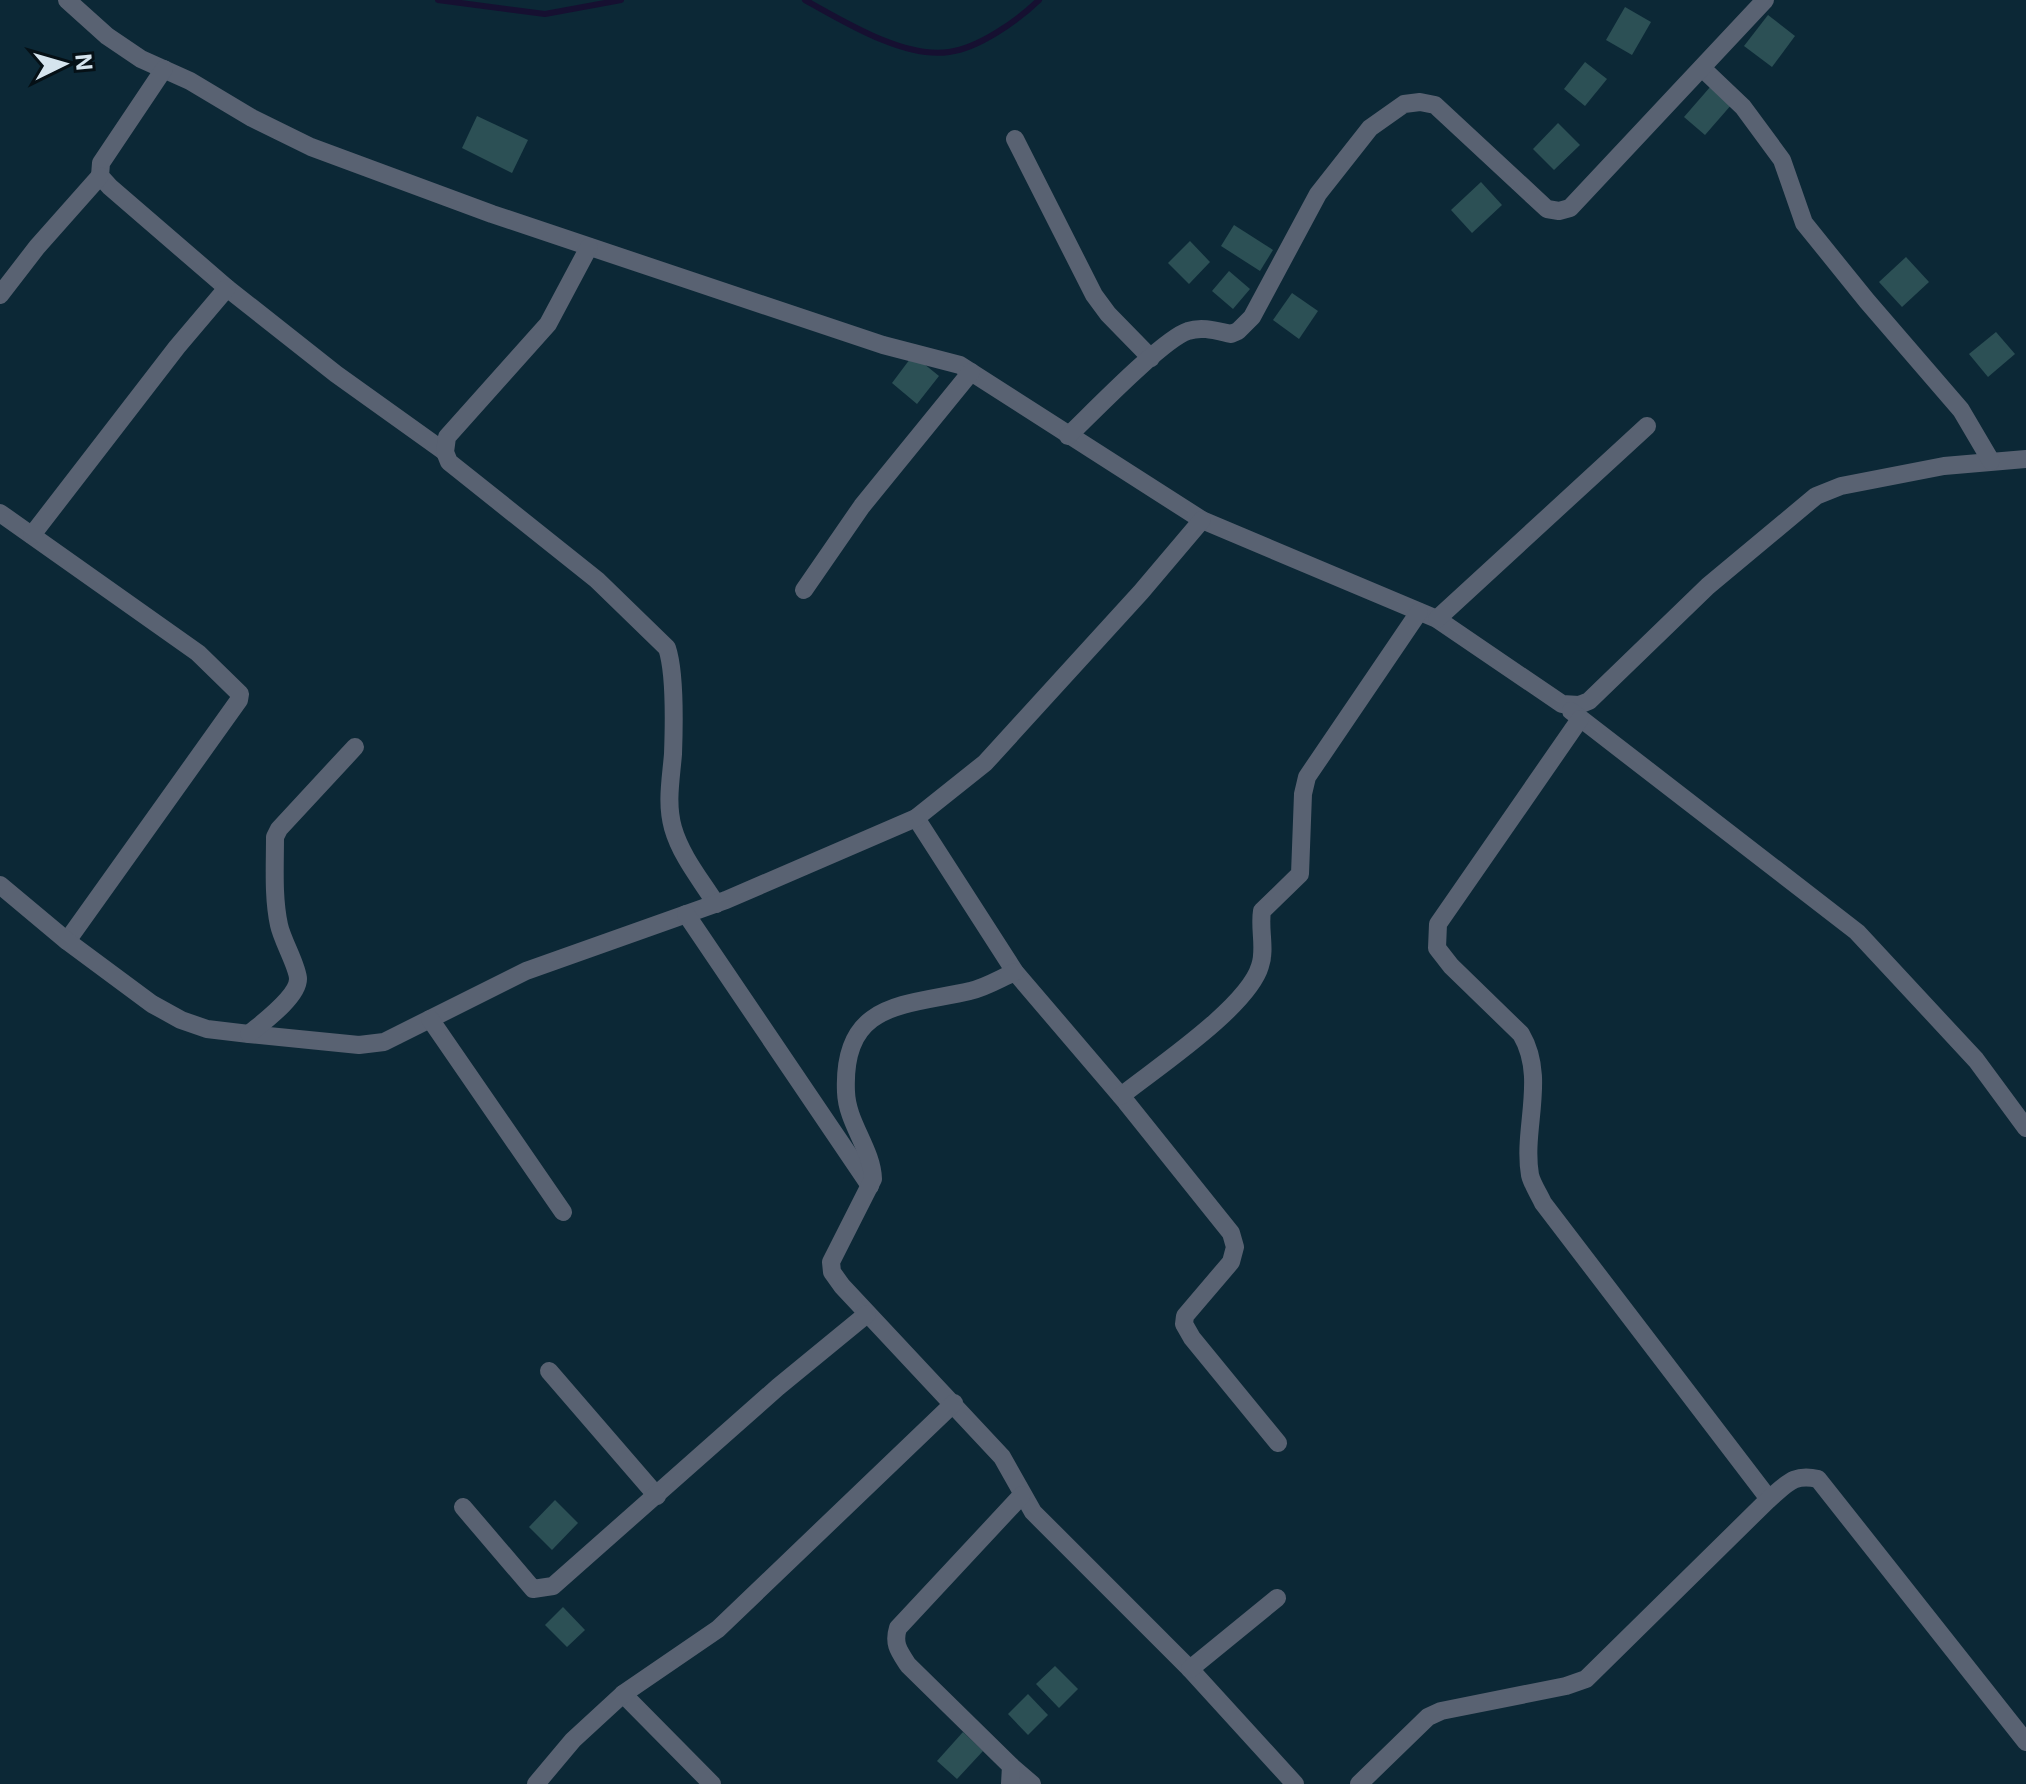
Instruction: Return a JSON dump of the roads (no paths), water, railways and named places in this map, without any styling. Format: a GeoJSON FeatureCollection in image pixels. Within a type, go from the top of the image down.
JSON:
{"type":"FeatureCollection","features":[{"type":"Feature","properties":{"kind":"street"},"geometry":{"type":"LineString","coordinates":[[67,0],[107,36],[141,59],[311,147],[589,247],[883,345],[945,360],[971,372],[1202,520],[1437,619],[1562,704],[1857,932],[1976,1060],[2026,1128]]}},
{"type":"Feature","properties":{"kind":"street"},"geometry":{"type":"LineString","coordinates":[[1068,436],[1151,358],[1184,332],[1198,328],[1231,334],[1242,327],[1252,317],[1318,194],[1370,128],[1404,104],[1420,102],[1435,105],[1547,209],[1559,211],[1570,208],[1765,0]]}},
{"type":"Feature","properties":{"kind":"street"},"geometry":{"type":"LineString","coordinates":[[1702,68],[1743,107],[1782,160],[1804,223],[1961,410],[1991,461]]}},
{"type":"Feature","properties":{"kind":"street"},"geometry":{"type":"LineString","coordinates":[[0,295],[37,247],[100,176],[101,163],[164,69]]}},
{"type":"Feature","properties":{"kind":"street"},"geometry":{"type":"LineString","coordinates":[[1015,139],[1094,295],[1151,358]]}},
{"type":"Feature","properties":{"kind":"street"},"geometry":{"type":"LineString","coordinates":[[100,176],[227,288],[336,374],[445,452]]}},
{"type":"Feature","properties":{"kind":"street"},"geometry":{"type":"LineString","coordinates":[[589,247],[548,324],[447,437],[445,452],[449,462],[597,580],[667,648],[672,691],[673,754],[668,785],[672,825],[680,848],[716,904]]}},
{"type":"Feature","properties":{"kind":"street"},"geometry":{"type":"LineString","coordinates":[[32,535],[177,347],[227,288]]}},
{"type":"Feature","properties":{"kind":"street"},"geometry":{"type":"LineString","coordinates":[[804,590],[862,506],[971,372]]}},
{"type":"Feature","properties":{"kind":"street"},"geometry":{"type":"LineString","coordinates":[[1437,619],[1647,426]]}},
{"type":"Feature","properties":{"kind":"street"},"geometry":{"type":"LineString","coordinates":[[1562,704],[1579,705],[1589,701],[1708,586],[1816,496],[1856,483],[1944,466],[2026,459]]}},
{"type":"Feature","properties":{"kind":"street"},"geometry":{"type":"LineString","coordinates":[[0,513],[198,653],[240,694],[239,700],[67,941]]}},
{"type":"Feature","properties":{"kind":"street"},"geometry":{"type":"LineString","coordinates":[[0,885],[67,941],[152,1004],[181,1020],[207,1029],[249,1034],[371,1045],[384,1042],[526,971],[716,904],[916,818],[985,763],[1141,592],[1202,520]]}},
{"type":"Feature","properties":{"kind":"street"},"geometry":{"type":"LineString","coordinates":[[1121,1096],[1224,1014],[1252,985],[1263,954],[1262,911],[1300,874],[1303,794],[1307,777],[1419,612]]}},
{"type":"Feature","properties":{"kind":"street"},"geometry":{"type":"LineString","coordinates":[[1580,719],[1438,924],[1437,948],[1451,966],[1521,1034],[1528,1046],[1534,1079],[1530,1177],[1543,1203],[1769,1499]]}},
{"type":"Feature","properties":{"kind":"street"},"geometry":{"type":"LineString","coordinates":[[249,1034],[288,999],[297,983],[297,974],[278,925],[275,837],[355,747]]}},
{"type":"Feature","properties":{"kind":"street"},"geometry":{"type":"LineString","coordinates":[[916,818],[1015,972],[1121,1096],[1231,1233],[1235,1247],[1231,1262],[1185,1316],[1184,1324],[1192,1338],[1278,1443]]}},
{"type":"Feature","properties":{"kind":"street"},"geometry":{"type":"LineString","coordinates":[[686,914],[870,1186]]}},
{"type":"Feature","properties":{"kind":"street"},"geometry":{"type":"LineString","coordinates":[[1015,972],[974,990],[911,1001],[879,1012],[867,1022],[854,1041],[847,1066],[846,1094],[850,1114],[872,1168],[870,1186],[831,1262],[832,1272],[867,1314],[1002,1457],[1033,1512],[1190,1669],[1295,1784]]}},
{"type":"Feature","properties":{"kind":"street"},"geometry":{"type":"LineString","coordinates":[[430,1019],[563,1212]]}},
{"type":"Feature","properties":{"kind":"street"},"geometry":{"type":"LineString","coordinates":[[463,1507],[533,1589],[542,1589],[563,1578],[778,1387],[867,1314]]}},
{"type":"Feature","properties":{"kind":"street"},"geometry":{"type":"LineString","coordinates":[[549,1371],[657,1496]]}},
{"type":"Feature","properties":{"kind":"street"},"geometry":{"type":"LineString","coordinates":[[536,1784],[573,1740],[623,1694],[718,1629],[954,1403]]}},
{"type":"Feature","properties":{"kind":"street"},"geometry":{"type":"LineString","coordinates":[[1359,1784],[1428,1717],[1441,1711],[1566,1686],[1586,1679],[1769,1499],[1796,1477],[1806,1476],[1818,1479],[2026,1742]]}},
{"type":"Feature","properties":{"kind":"street"},"geometry":{"type":"LineString","coordinates":[[1022,1495],[898,1628],[895,1638],[897,1649],[908,1665],[1011,1775],[1032,1784]]}},
{"type":"Feature","properties":{"kind":"street"},"geometry":{"type":"LineString","coordinates":[[1190,1669],[1277,1598]]}},
{"type":"Feature","properties":{"kind":"street"},"geometry":{"type":"LineString","coordinates":[[623,1694],[712,1784]]}},
{"type":"Feature","properties":{"kind":"waterway"},"geometry":{"type":"LineString","coordinates":[[438,0],[545,14],[621,0]]}},
{"type":"Feature","properties":{"kind":"waterway"},"geometry":{"type":"LineString","coordinates":[[805,0],[874,36],[931,53],[973,45],[1009,25],[1039,0]]}}]}
